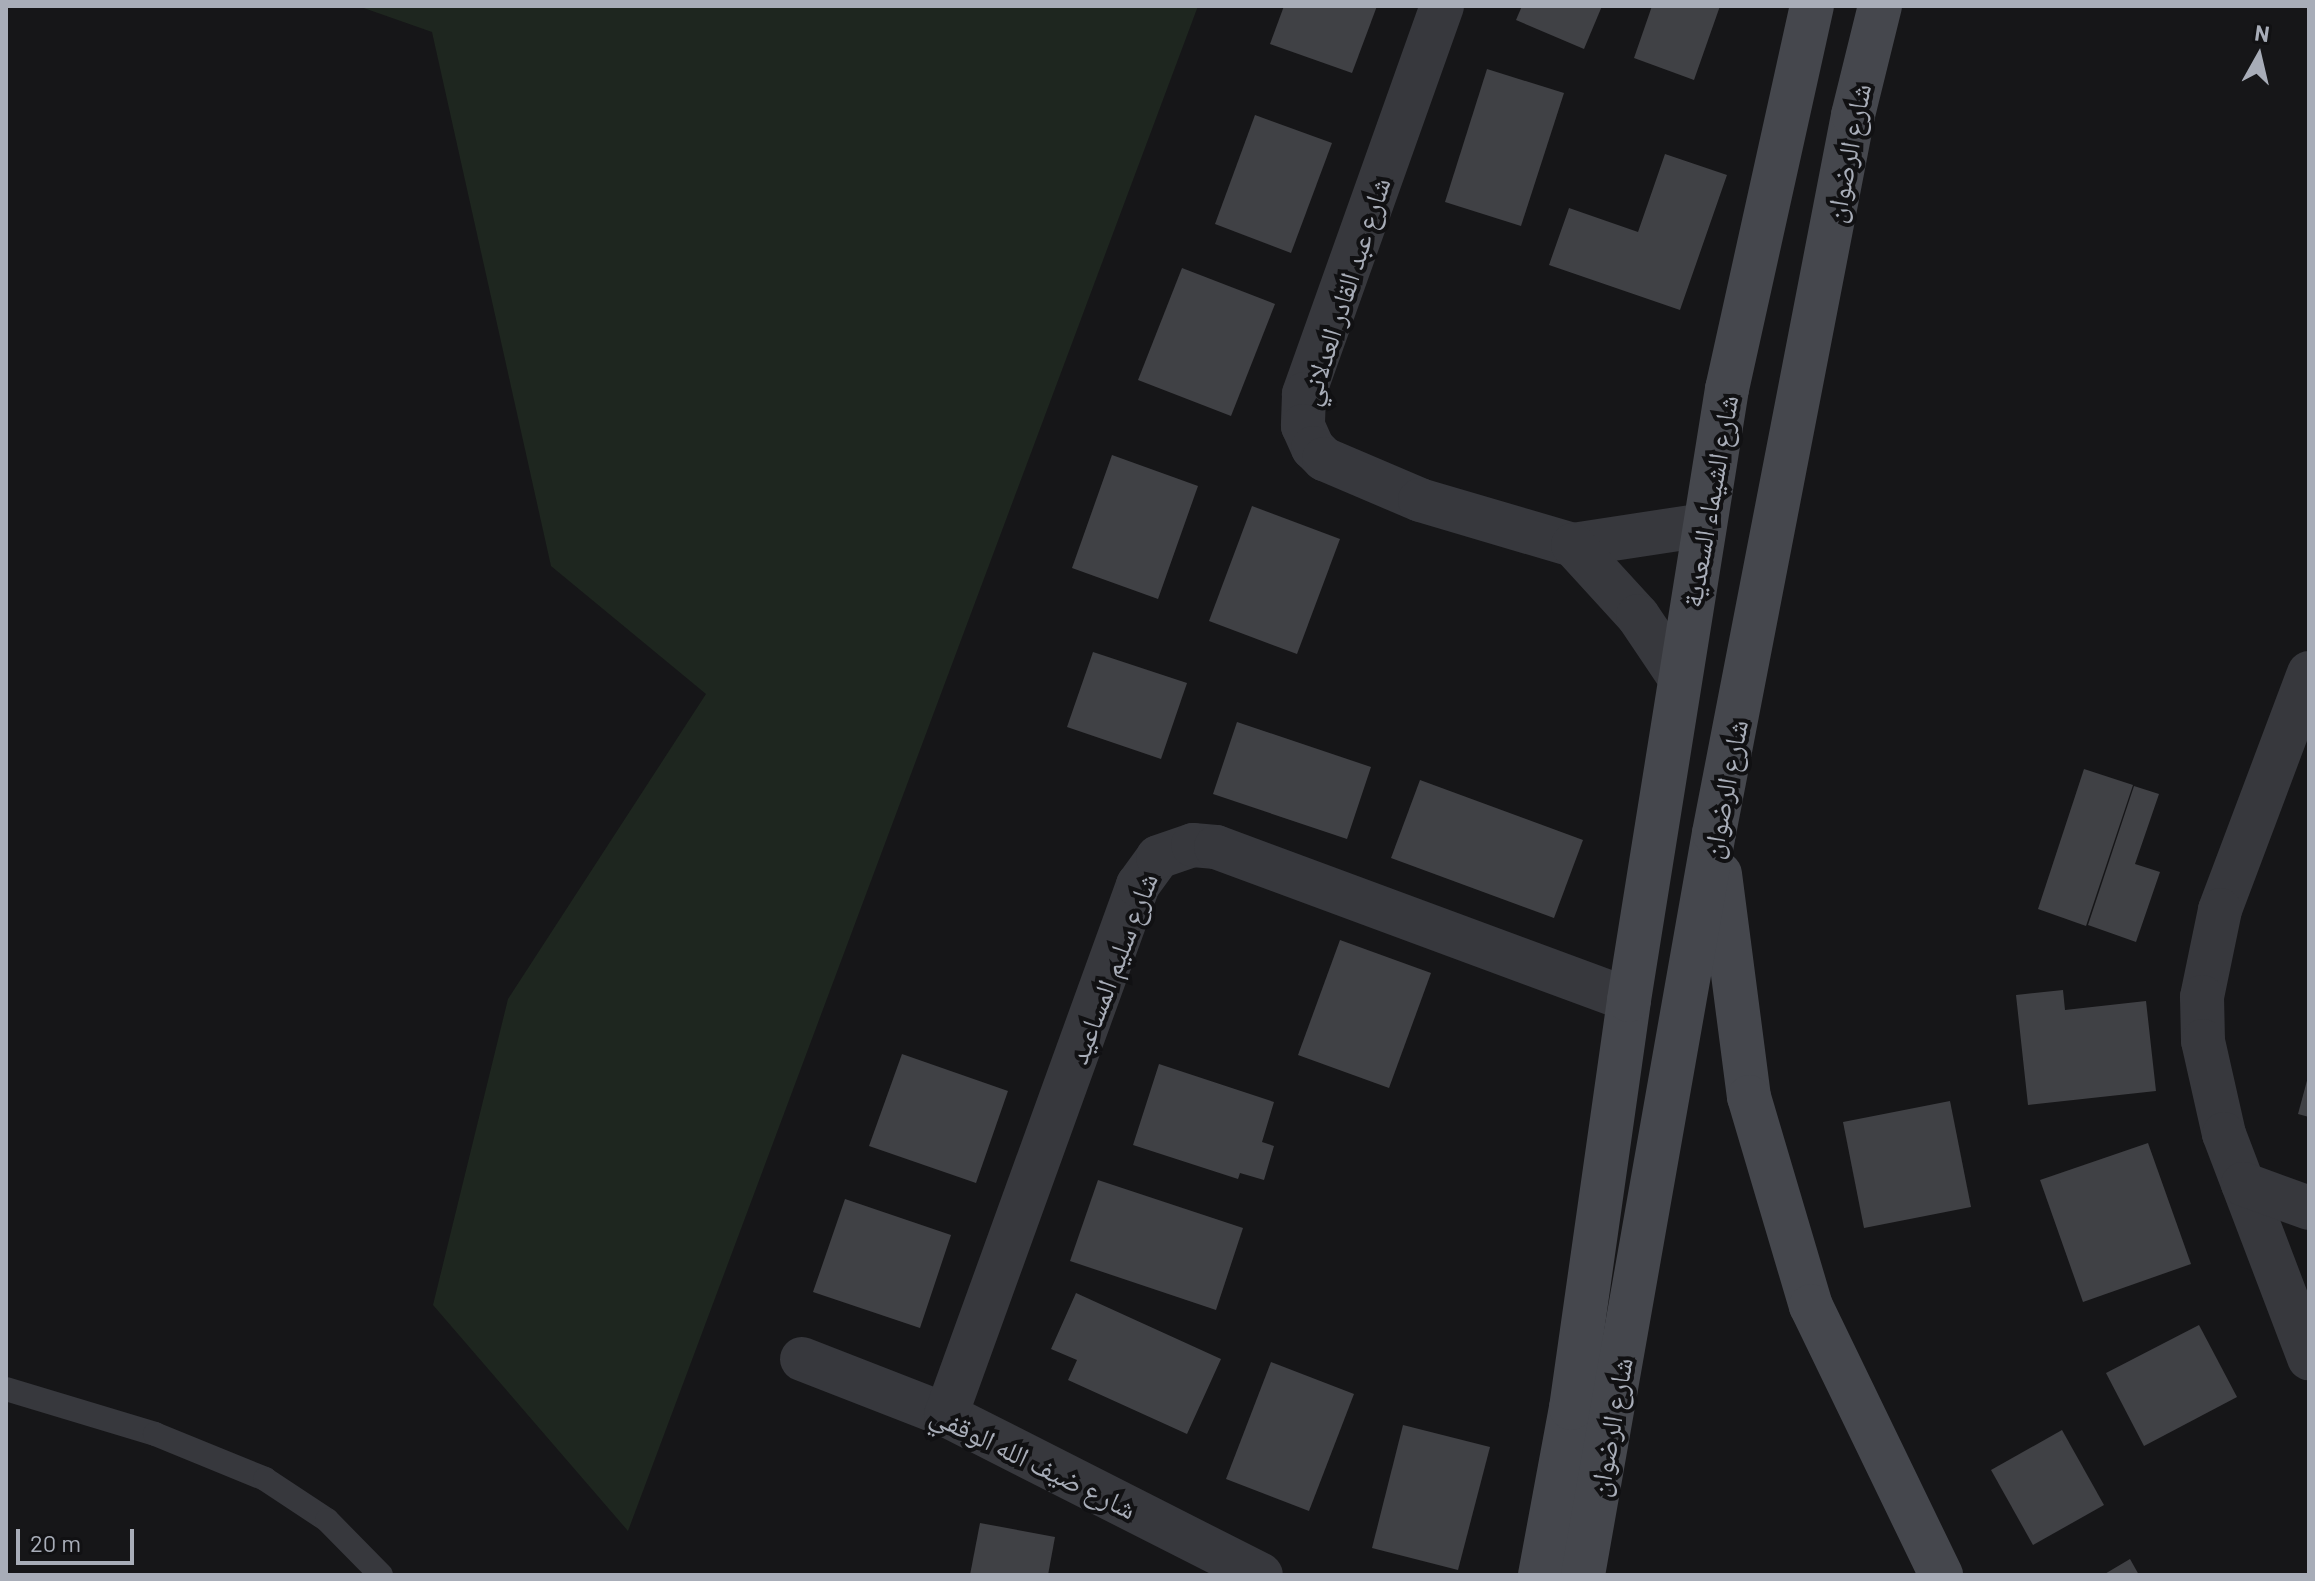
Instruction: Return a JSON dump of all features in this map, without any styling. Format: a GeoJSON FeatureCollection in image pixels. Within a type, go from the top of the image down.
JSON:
{"type":"FeatureCollection","features":[{"type":"Feature","properties":{"kind":"main road","name":"شارع الشيماء السعدية"},"geometry":{"type":"LineString","coordinates":[[1629,1000],[1727,389],[1812,6]]}},
{"type":"Feature","properties":{"kind":"main road","name":"شارع الرضوان"},"geometry":{"type":"LineString","coordinates":[[1583,1575],[1714,833],[1853,115],[1880,6]]}},
{"type":"Feature","properties":{"kind":"main road"},"geometry":{"type":"LineString","coordinates":[[1791,101],[1853,115]]}},
{"type":"Feature","properties":{"kind":"main road"},"geometry":{"type":"LineString","coordinates":[[1714,833],[1749,1097],[1811,1306],[1941,1575]]}},
{"type":"Feature","properties":{"kind":"main road","name":"شارع الرضوان"},"geometry":{"type":"LineString","coordinates":[[1540,1575],[1571,1408],[1629,1000]]}},
{"type":"Feature","properties":{"kind":"street","name":"شارع عبد القادر العدلاني"},"geometry":{"type":"LineString","coordinates":[[1442,6],[1304,394],[1303,426],[1324,459],[1420,500],[1573,545],[1704,525]]}},
{"type":"Feature","properties":{"kind":"street"},"geometry":{"type":"LineString","coordinates":[[1573,545],[1638,616],[1679,677]]}},
{"type":"Feature","properties":{"kind":"street"},"geometry":{"type":"LineString","coordinates":[[2309,673],[2294,758],[2220,910],[2202,997],[2203,1041],[2213,1089],[2243,1184],[2309,1358]]}},
{"type":"Feature","properties":{"kind":"street","name":"شارع سليم المساعيد"},"geometry":{"type":"LineString","coordinates":[[946,1415],[1138,885],[1158,857],[1193,845],[1216,847],[1629,1000]]}},
{"type":"Feature","properties":{"kind":"street"},"geometry":{"type":"LineString","coordinates":[[2243,1184],[2309,1208]]}},
{"type":"Feature","properties":{"kind":"street","name":"شارع ضيف الله الوقفي"},"geometry":{"type":"LineString","coordinates":[[802,1359],[946,1415],[1261,1575]]}},
{"type":"Feature","properties":{"kind":"lane"},"geometry":{"type":"LineString","coordinates":[[6,1389],[155,1434],[265,1479],[327,1520],[381,1575]]}},
{"type":"Feature","properties":{"kind":"shaded area"},"geometry":{"type":"Polygon","coordinates":[[[358,6],[1198,6],[628,1531],[433,1305],[508,999],[706,694],[551,566],[432,32],[358,6]]]}},
{"type":"Feature","properties":{"kind":"building"},"geometry":{"type":"Polygon","coordinates":[[[1284,6],[1377,6],[1352,73],[1270,44],[1284,6]]]}},
{"type":"Feature","properties":{"kind":"building"},"geometry":{"type":"Polygon","coordinates":[[[1522,6],[1602,6],[1584,49],[1516,20],[1522,6]]]}},
{"type":"Feature","properties":{"kind":"building"},"geometry":{"type":"Polygon","coordinates":[[[1652,6],[1720,6],[1694,80],[1634,58],[1652,6]]]}},
{"type":"Feature","properties":{"kind":"building"},"geometry":{"type":"Polygon","coordinates":[[[1487,69],[1564,93],[1521,226],[1445,202],[1487,69]]]}},
{"type":"Feature","properties":{"kind":"building"},"geometry":{"type":"Polygon","coordinates":[[[1255,115],[1332,143],[1291,253],[1215,224],[1255,115]]]}},
{"type":"Feature","properties":{"kind":"building"},"geometry":{"type":"Polygon","coordinates":[[[1665,154],[1727,175],[1680,310],[1549,265],[1569,208],[1638,232],[1665,154]]]}},
{"type":"Feature","properties":{"kind":"building"},"geometry":{"type":"Polygon","coordinates":[[[1182,268],[1275,304],[1231,416],[1138,380],[1182,268]]]}},
{"type":"Feature","properties":{"kind":"building"},"geometry":{"type":"Polygon","coordinates":[[[1112,455],[1198,486],[1158,599],[1072,568],[1112,455]]]}},
{"type":"Feature","properties":{"kind":"building"},"geometry":{"type":"Polygon","coordinates":[[[1252,506],[1340,539],[1297,654],[1209,621],[1252,506]]]}},
{"type":"Feature","properties":{"kind":"building"},"geometry":{"type":"Polygon","coordinates":[[[1093,652],[1187,683],[1161,759],[1067,727],[1093,652]]]}},
{"type":"Feature","properties":{"kind":"building"},"geometry":{"type":"Polygon","coordinates":[[[1237,722],[1371,767],[1347,839],[1213,794],[1237,722]]]}},
{"type":"Feature","properties":{"kind":"building"},"geometry":{"type":"Polygon","coordinates":[[[2084,769],[2133,785],[2086,926],[2038,909],[2084,769]]]}},
{"type":"Feature","properties":{"kind":"building"},"geometry":{"type":"Polygon","coordinates":[[[1420,780],[1583,840],[1554,918],[1391,858],[1420,780]]]}},
{"type":"Feature","properties":{"kind":"building"},"geometry":{"type":"Polygon","coordinates":[[[2134,786],[2159,794],[2135,864],[2160,872],[2136,942],[2088,925],[2134,786]]]}},
{"type":"Feature","properties":{"kind":"building"},"geometry":{"type":"Polygon","coordinates":[[[1340,940],[1431,973],[1389,1088],[1298,1055],[1340,940]]]}},
{"type":"Feature","properties":{"kind":"building"},"geometry":{"type":"Polygon","coordinates":[[[2063,990],[2065,1010],[2146,1001],[2156,1091],[2028,1105],[2016,995],[2063,990]]]}},
{"type":"Feature","properties":{"kind":"building"},"geometry":{"type":"Polygon","coordinates":[[[902,1054],[1008,1091],[976,1183],[869,1146],[902,1054]]]}},
{"type":"Feature","properties":{"kind":"building"},"geometry":{"type":"Polygon","coordinates":[[[1159,1064],[1274,1102],[1262,1142],[1274,1146],[1264,1180],[1240,1173],[1238,1179],[1133,1145],[1159,1064]]]}},
{"type":"Feature","properties":{"kind":"building"},"geometry":{"type":"Polygon","coordinates":[[[2309,1077],[2309,1117],[2298,1114],[2309,1077]]]}},
{"type":"Feature","properties":{"kind":"building"},"geometry":{"type":"Polygon","coordinates":[[[1950,1101],[1971,1207],[1864,1228],[1843,1122],[1950,1101]]]}},
{"type":"Feature","properties":{"kind":"building"},"geometry":{"type":"Polygon","coordinates":[[[2148,1143],[2191,1264],[2083,1302],[2040,1180],[2148,1143]]]}},
{"type":"Feature","properties":{"kind":"building"},"geometry":{"type":"Polygon","coordinates":[[[1098,1180],[1243,1228],[1216,1310],[1070,1261],[1098,1180]]]}},
{"type":"Feature","properties":{"kind":"building"},"geometry":{"type":"Polygon","coordinates":[[[845,1199],[951,1235],[920,1328],[813,1292],[845,1199]]]}},
{"type":"Feature","properties":{"kind":"building"},"geometry":{"type":"Polygon","coordinates":[[[1076,1293],[1221,1359],[1187,1434],[1068,1380],[1077,1360],[1051,1349],[1076,1293]]]}},
{"type":"Feature","properties":{"kind":"building"},"geometry":{"type":"Polygon","coordinates":[[[2199,1325],[2237,1397],[2144,1446],[2106,1373],[2199,1325]]]}},
{"type":"Feature","properties":{"kind":"building"},"geometry":{"type":"Polygon","coordinates":[[[1271,1362],[1354,1394],[1309,1511],[1226,1479],[1271,1362]]]}},
{"type":"Feature","properties":{"kind":"building"},"geometry":{"type":"Polygon","coordinates":[[[1403,1425],[1490,1447],[1458,1570],[1372,1548],[1403,1425]]]}},
{"type":"Feature","properties":{"kind":"building"},"geometry":{"type":"Polygon","coordinates":[[[2062,1430],[2104,1505],[2033,1545],[1991,1470],[2062,1430]]]}},
{"type":"Feature","properties":{"kind":"building"},"geometry":{"type":"Polygon","coordinates":[[[980,1523],[1055,1537],[1048,1575],[970,1575],[980,1523]]]}},
{"type":"Feature","properties":{"kind":"building"},"geometry":{"type":"Polygon","coordinates":[[[2130,1559],[2139,1575],[2103,1575],[2130,1559]]]}}]}
